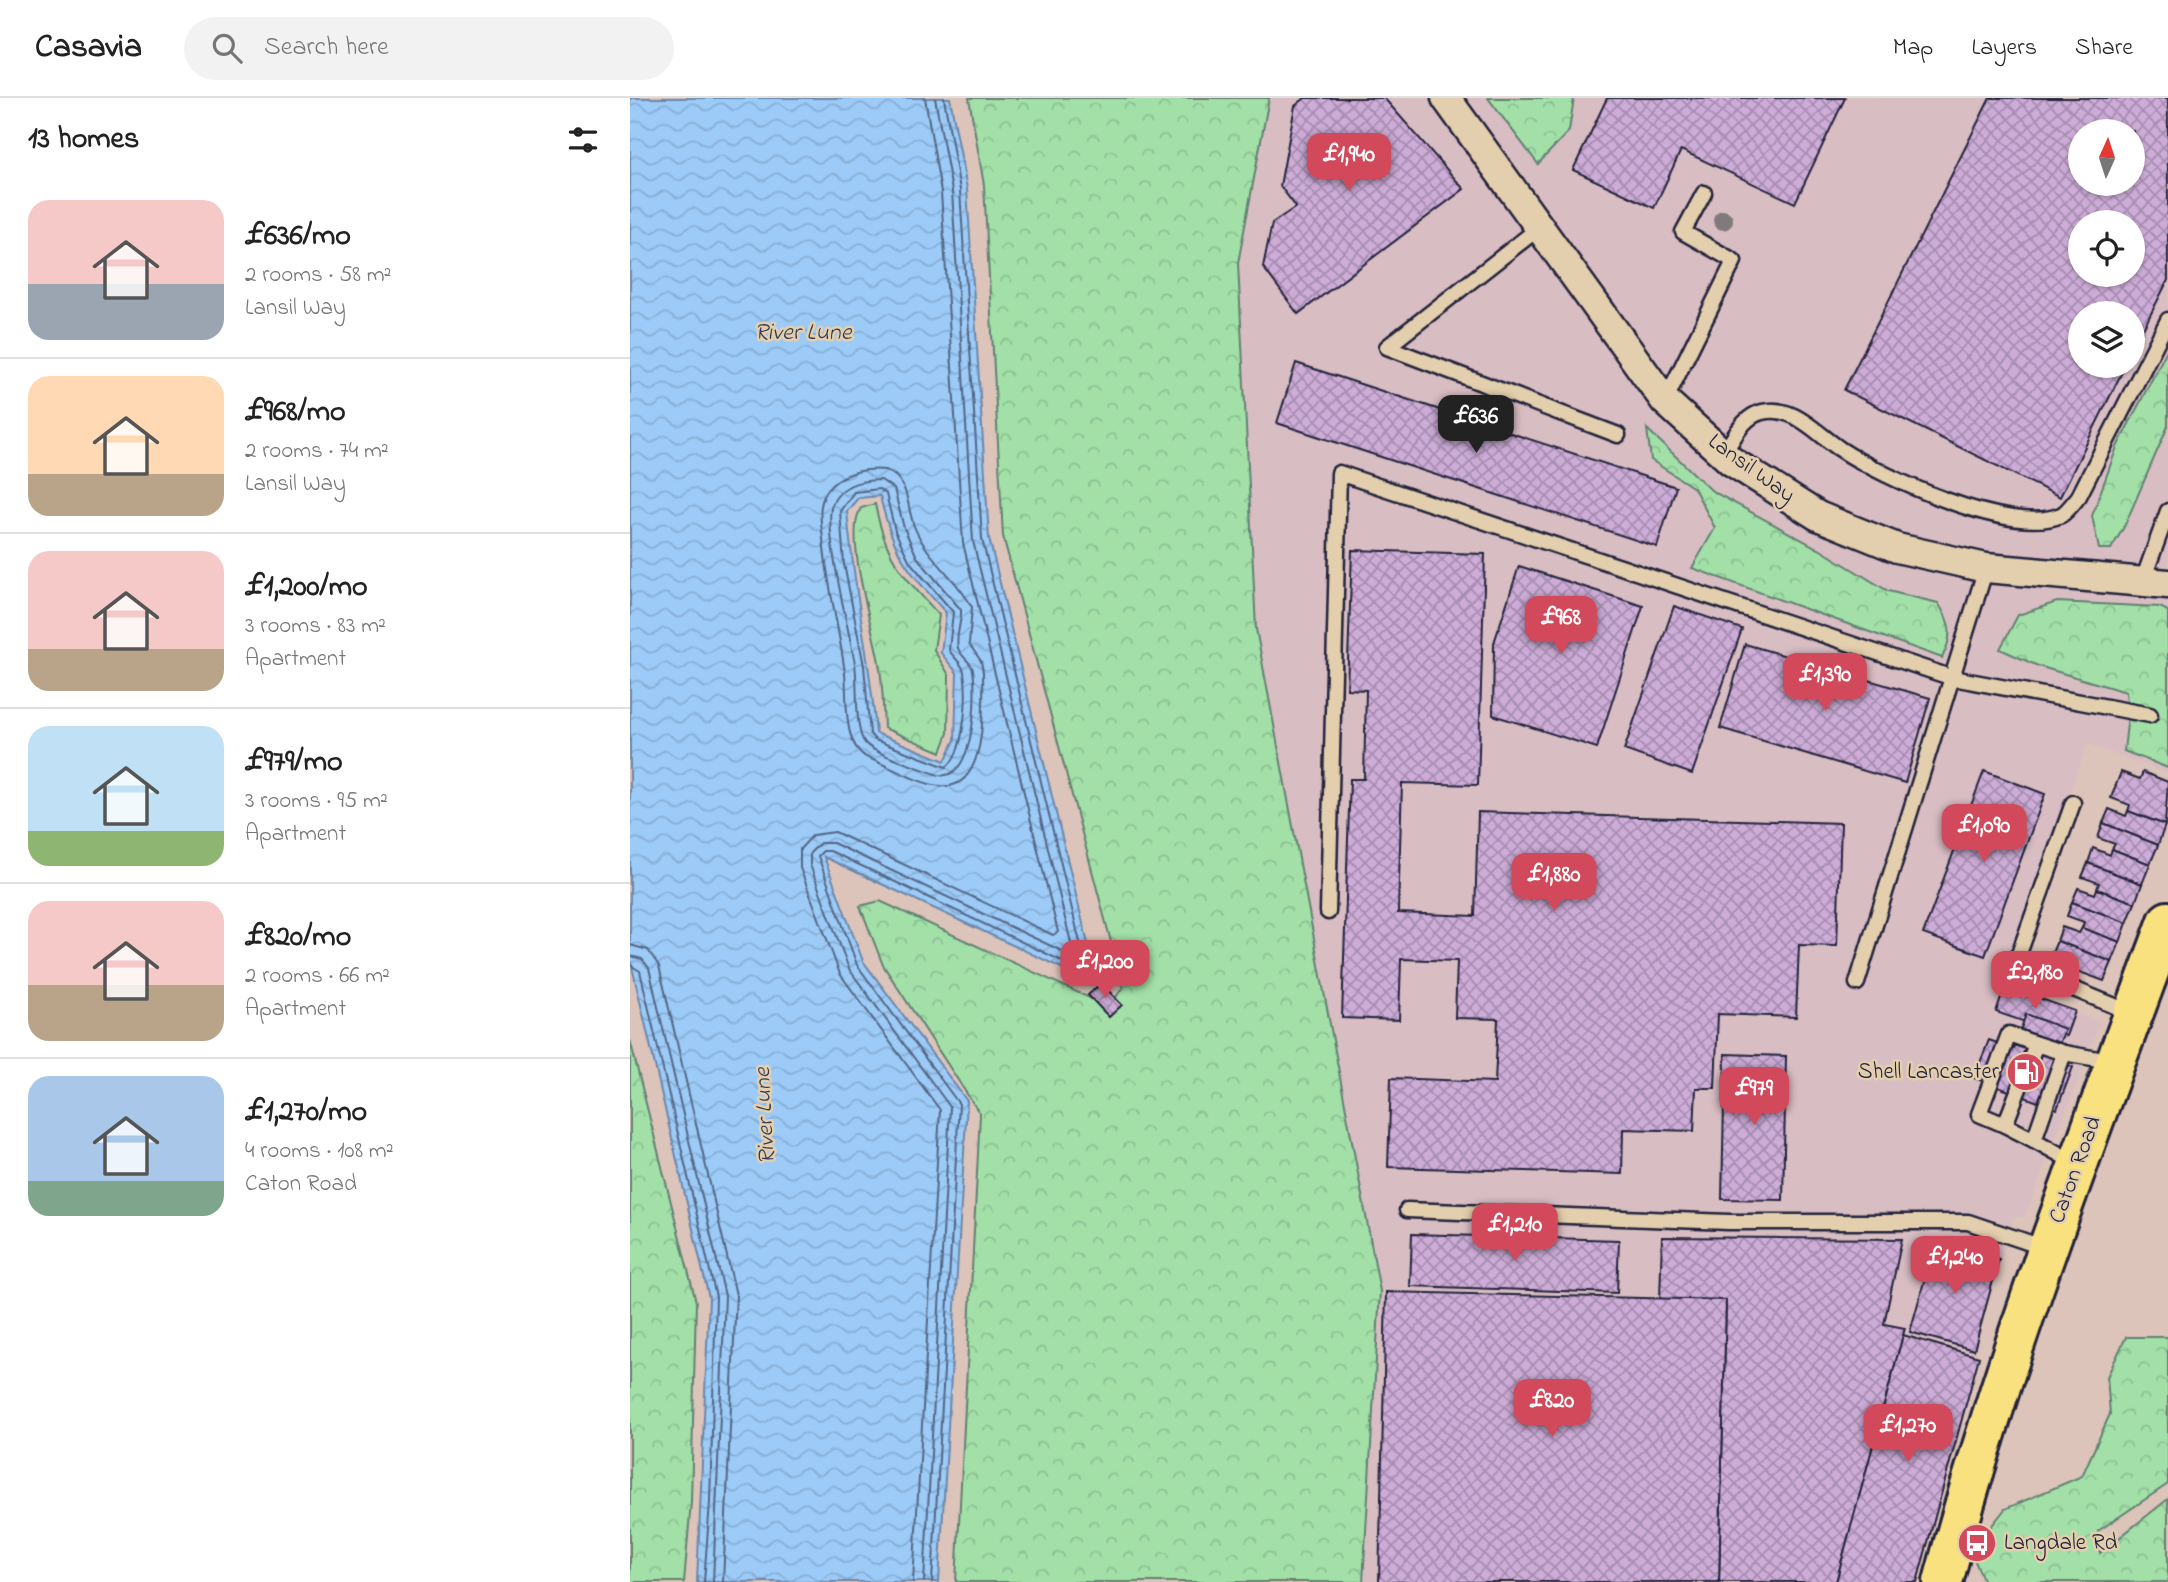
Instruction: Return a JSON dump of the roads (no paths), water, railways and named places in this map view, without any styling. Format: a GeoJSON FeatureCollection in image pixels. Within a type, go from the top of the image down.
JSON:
{"type":"FeatureCollection","features":[{"type":"Feature","properties":{"kind":"main road","name":"Caton Road"},"geometry":{"type":"LineString","coordinates":[[1943,1582],[1992,1411],[2046,1248],[2168,921]]}},
{"type":"Feature","properties":{"kind":"street","name":"Lansil Way"},"geometry":{"type":"LineString","coordinates":[[1446,98],[1665,401],[1723,454],[1818,516],[1897,548],[1986,568],[2156,582]]}},
{"type":"Feature","properties":{"kind":"lane"},"geometry":{"type":"LineString","coordinates":[[1665,401],[1734,261],[1683,232],[1704,193]]}},
{"type":"Feature","properties":{"kind":"lane"},"geometry":{"type":"LineString","coordinates":[[1540,227],[1387,347],[1618,435]]}},
{"type":"Feature","properties":{"kind":"lane"},"geometry":{"type":"LineString","coordinates":[[1723,454],[1746,419],[1763,411],[1798,416],[1841,450],[1908,487],[1969,507],[2011,517],[2043,519],[2062,515],[2079,496],[2168,320]]}},
{"type":"Feature","properties":{"kind":"lane"},"geometry":{"type":"LineString","coordinates":[[1328,912],[1339,473],[1953,678],[2150,715]]}},
{"type":"Feature","properties":{"kind":"lane"},"geometry":{"type":"LineString","coordinates":[[2156,582],[2168,511]]}},
{"type":"Feature","properties":{"kind":"lane"},"geometry":{"type":"LineString","coordinates":[[1857,983],[1986,568]]}},
{"type":"Feature","properties":{"kind":"lane"},"geometry":{"type":"LineString","coordinates":[[2073,803],[2015,965],[2134,1014]]}},
{"type":"Feature","properties":{"kind":"lane"},"geometry":{"type":"LineString","coordinates":[[2078,1164],[1979,1114],[2009,1034],[2064,1053],[2115,1062]]}},
{"type":"Feature","properties":{"kind":"lane"},"geometry":{"type":"LineString","coordinates":[[2005,1125],[2036,1044]]}},
{"type":"Feature","properties":{"kind":"lane"},"geometry":{"type":"LineString","coordinates":[[2034,1140],[2064,1053]]}},
{"type":"Feature","properties":{"kind":"lane"},"geometry":{"type":"LineString","coordinates":[[1408,1210],[1729,1222],[1968,1222],[2046,1248]]}},
{"type":"Feature","properties":{"kind":"water","name":"River Lune"},"geometry":{"type":"Polygon","coordinates":[[[630,98],[950,98],[967,189],[989,538],[1098,985],[824,857],[863,961],[967,1101],[939,1582],[697,1582],[709,1298],[630,958],[630,98]],[[880,496],[858,498],[847,511],[876,733],[945,761],[955,740],[957,673],[941,653],[946,613],[903,560],[880,496]]]}},
{"type":"Feature","properties":{"kind":"place","name":"Shell Lancaster"},"geometry":{"type":"Point","coordinates":[2026,1072]}},
{"type":"Feature","properties":{"kind":"place","name":"Langdale Rd"},"geometry":{"type":"Point","coordinates":[1977,1543]}}]}
